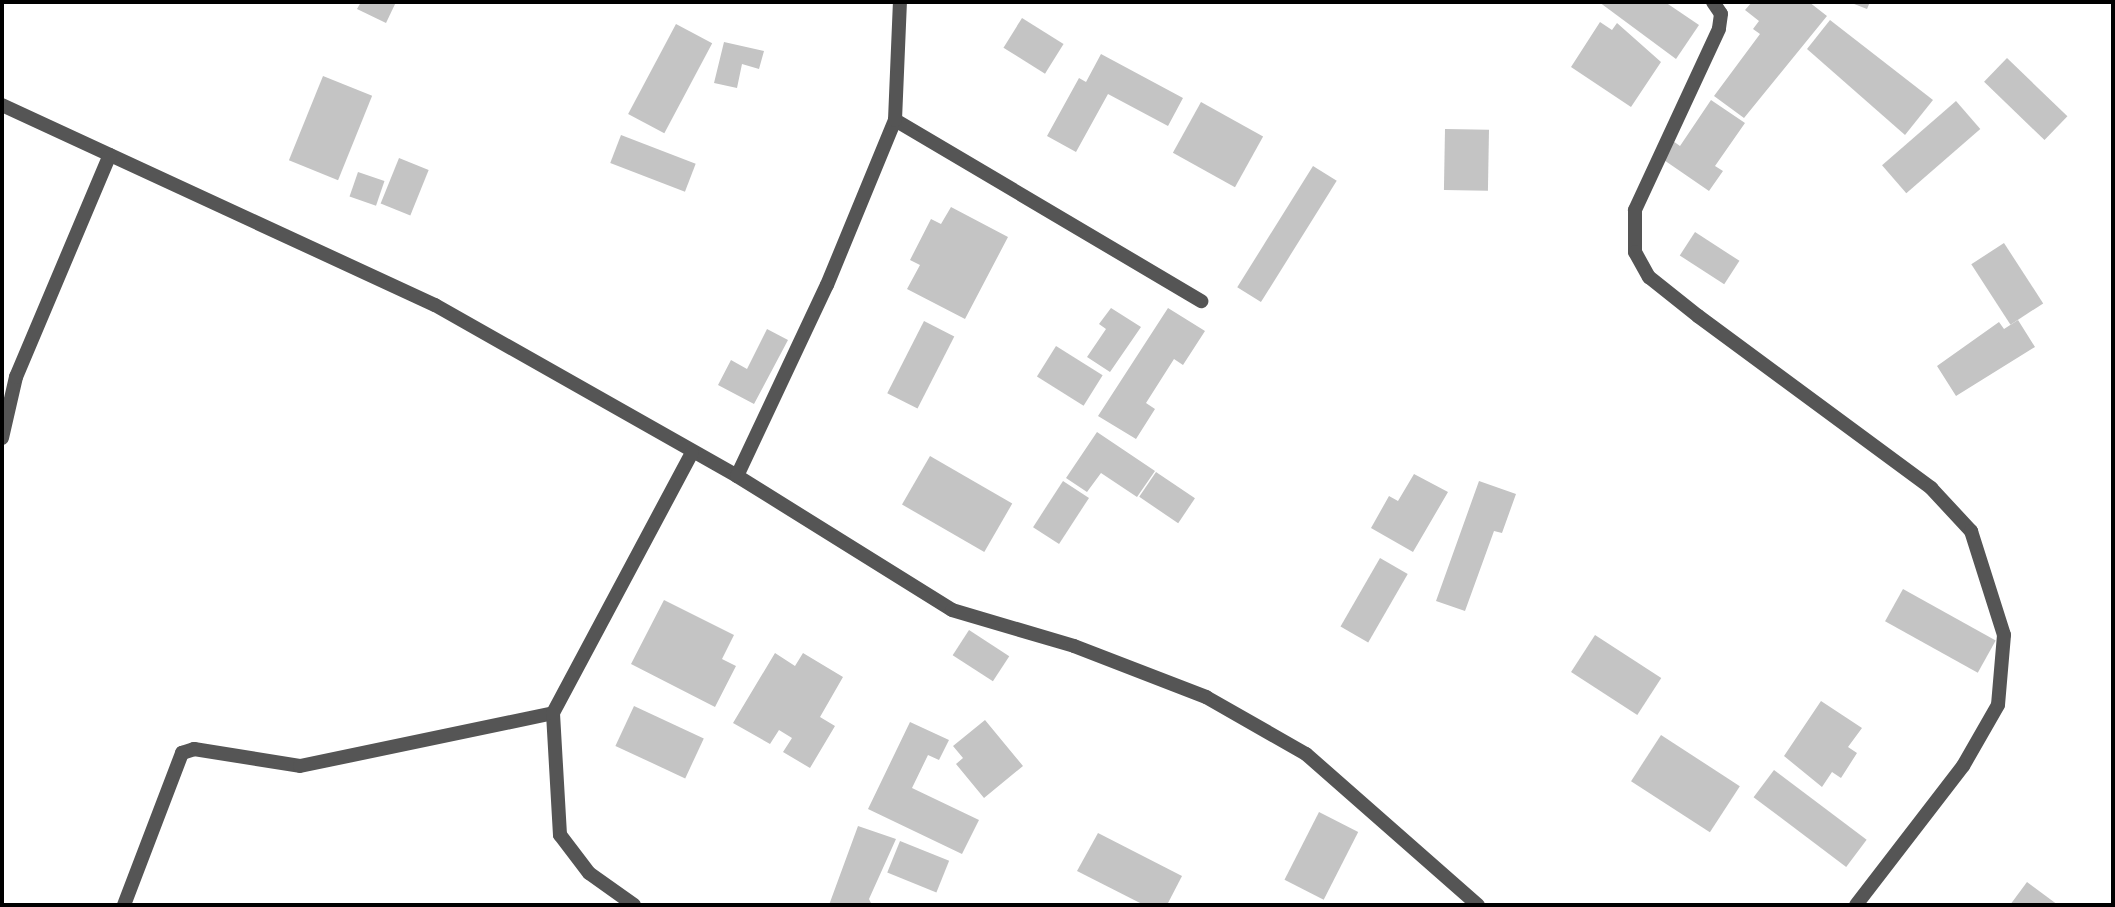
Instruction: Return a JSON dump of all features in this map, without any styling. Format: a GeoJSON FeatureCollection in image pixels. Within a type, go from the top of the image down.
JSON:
{"type":"FeatureCollection","features":[{"type":"Feature","properties":{"kind":"street"},"geometry":{"type":"LineString","coordinates":[[737,476],[828,285],[895,120],[900,2]]}},
{"type":"Feature","properties":{"kind":"street"},"geometry":{"type":"LineString","coordinates":[[1713,2],[1721,13],[1719,29],[1635,210],[1635,253],[1649,277],[1698,316],[1931,488],[1971,531],[2004,635],[1998,705],[1964,766],[1856,905]]}},
{"type":"Feature","properties":{"kind":"street"},"geometry":{"type":"LineString","coordinates":[[2,105],[435,305],[692,453],[737,476],[952,610],[1074,646],[1206,697],[1306,754],[1478,905]]}},
{"type":"Feature","properties":{"kind":"street"},"geometry":{"type":"LineString","coordinates":[[895,120],[1201,301]]}},
{"type":"Feature","properties":{"kind":"street"},"geometry":{"type":"LineString","coordinates":[[2,438],[16,377],[110,155]]}},
{"type":"Feature","properties":{"kind":"street"},"geometry":{"type":"LineString","coordinates":[[634,905],[589,873],[560,835],[553,713],[692,453]]}},
{"type":"Feature","properties":{"kind":"street"},"geometry":{"type":"LineString","coordinates":[[124,905],[182,753],[194,750],[300,766],[553,713]]}},
{"type":"Feature","properties":{"kind":"building"},"geometry":{"type":"Polygon","coordinates":[[[361,2],[396,2],[386,23],[357,9],[361,2]]]}},
{"type":"Feature","properties":{"kind":"building"},"geometry":{"type":"Polygon","coordinates":[[[1599,2],[1665,2],[1699,25],[1676,59],[1599,2]]]}},
{"type":"Feature","properties":{"kind":"building"},"geometry":{"type":"Polygon","coordinates":[[[1752,2],[1809,2],[1827,16],[1744,118],[1714,96],[1760,34],[1753,29],[1759,21],[1745,10],[1752,2]]]}},
{"type":"Feature","properties":{"kind":"building"},"geometry":{"type":"Polygon","coordinates":[[[1849,2],[1870,2],[1867,9],[1849,2]]]}},
{"type":"Feature","properties":{"kind":"building"},"geometry":{"type":"Polygon","coordinates":[[[1022,18],[1064,44],[1045,74],[1003,48],[1022,18]]]}},
{"type":"Feature","properties":{"kind":"building"},"geometry":{"type":"Polygon","coordinates":[[[1830,20],[1933,100],[1905,135],[1807,49],[1830,20]]]}},
{"type":"Feature","properties":{"kind":"building"},"geometry":{"type":"Polygon","coordinates":[[[1600,22],[1612,30],[1617,23],[1661,62],[1631,107],[1571,67],[1600,22]]]}},
{"type":"Feature","properties":{"kind":"building"},"geometry":{"type":"Polygon","coordinates":[[[676,24],[712,43],[664,133],[628,114],[676,24]]]}},
{"type":"Feature","properties":{"kind":"building"},"geometry":{"type":"Polygon","coordinates":[[[724,42],[764,51],[759,69],[742,64],[737,88],[714,83],[724,42]]]}},
{"type":"Feature","properties":{"kind":"building"},"geometry":{"type":"Polygon","coordinates":[[[1101,54],[1183,98],[1168,126],[1108,94],[1076,152],[1047,136],[1079,78],[1086,82],[1101,54]]]}},
{"type":"Feature","properties":{"kind":"building"},"geometry":{"type":"Polygon","coordinates":[[[2007,58],[2067,116],[2045,140],[1984,82],[2007,58]]]}},
{"type":"Feature","properties":{"kind":"building"},"geometry":{"type":"Polygon","coordinates":[[[323,76],[372,96],[338,180],[289,160],[323,76]]]}},
{"type":"Feature","properties":{"kind":"building"},"geometry":{"type":"Polygon","coordinates":[[[1711,100],[1745,123],[1715,166],[1723,171],[1709,191],[1661,158],[1673,141],[1680,146],[1711,100]]]}},
{"type":"Feature","properties":{"kind":"building"},"geometry":{"type":"Polygon","coordinates":[[[1956,101],[1980,129],[1906,193],[1882,165],[1956,101]]]}},
{"type":"Feature","properties":{"kind":"building"},"geometry":{"type":"Polygon","coordinates":[[[1201,102],[1263,136],[1235,187],[1173,153],[1201,102]]]}},
{"type":"Feature","properties":{"kind":"building"},"geometry":{"type":"Polygon","coordinates":[[[1445,129],[1489,130],[1488,191],[1444,190],[1445,129]]]}},
{"type":"Feature","properties":{"kind":"building"},"geometry":{"type":"Polygon","coordinates":[[[621,135],[696,164],[685,192],[610,163],[621,135]]]}},
{"type":"Feature","properties":{"kind":"building"},"geometry":{"type":"Polygon","coordinates":[[[399,158],[429,170],[410,215],[381,203],[399,158]]]}},
{"type":"Feature","properties":{"kind":"building"},"geometry":{"type":"Polygon","coordinates":[[[1313,166],[1337,181],[1261,302],[1237,287],[1313,166]]]}},
{"type":"Feature","properties":{"kind":"building"},"geometry":{"type":"Polygon","coordinates":[[[358,172],[384,181],[376,206],[350,197],[358,172]]]}},
{"type":"Feature","properties":{"kind":"building"},"geometry":{"type":"Polygon","coordinates":[[[951,207],[1008,237],[965,319],[907,289],[920,265],[910,260],[931,219],[941,224],[951,207]]]}},
{"type":"Feature","properties":{"kind":"building"},"geometry":{"type":"Polygon","coordinates":[[[1695,232],[1739,261],[1724,284],[1680,255],[1695,232]]]}},
{"type":"Feature","properties":{"kind":"building"},"geometry":{"type":"Polygon","coordinates":[[[2004,243],[2043,303],[2011,325],[1971,264],[2004,243]]]}},
{"type":"Feature","properties":{"kind":"building"},"geometry":{"type":"Polygon","coordinates":[[[1111,308],[1141,327],[1110,372],[1087,357],[1106,329],[1099,324],[1111,308]]]}},
{"type":"Feature","properties":{"kind":"building"},"geometry":{"type":"Polygon","coordinates":[[[1168,308],[1205,331],[1183,365],[1174,359],[1146,403],[1155,409],[1136,439],[1098,416],[1168,308]]]}},
{"type":"Feature","properties":{"kind":"building"},"geometry":{"type":"Polygon","coordinates":[[[2018,320],[2035,347],[1956,396],[1937,366],[1999,322],[2004,329],[2018,320]]]}},
{"type":"Feature","properties":{"kind":"building"},"geometry":{"type":"Polygon","coordinates":[[[924,321],[954,336],[918,409],[887,393],[924,321]]]}},
{"type":"Feature","properties":{"kind":"building"},"geometry":{"type":"Polygon","coordinates":[[[767,329],[788,340],[754,404],[718,385],[731,360],[747,369],[767,329]]]}},
{"type":"Feature","properties":{"kind":"building"},"geometry":{"type":"Polygon","coordinates":[[[1056,346],[1103,375],[1084,406],[1037,377],[1056,346]]]}},
{"type":"Feature","properties":{"kind":"building"},"geometry":{"type":"Polygon","coordinates":[[[1097,432],[1155,471],[1137,497],[1101,473],[1087,492],[1066,478],[1097,432]]]}},
{"type":"Feature","properties":{"kind":"building"},"geometry":{"type":"Polygon","coordinates":[[[930,456],[1012,503],[984,552],[902,504],[930,456]]]}},
{"type":"Feature","properties":{"kind":"building"},"geometry":{"type":"Polygon","coordinates":[[[1156,472],[1195,498],[1178,523],[1139,497],[1156,472]]]}},
{"type":"Feature","properties":{"kind":"building"},"geometry":{"type":"Polygon","coordinates":[[[1414,474],[1448,492],[1413,552],[1371,528],[1389,496],[1398,501],[1414,474]]]}},
{"type":"Feature","properties":{"kind":"building"},"geometry":{"type":"Polygon","coordinates":[[[1063,481],[1089,498],[1059,544],[1033,527],[1063,481]]]}},
{"type":"Feature","properties":{"kind":"building"},"geometry":{"type":"Polygon","coordinates":[[[1479,481],[1516,494],[1502,533],[1494,531],[1465,611],[1436,601],[1479,481]]]}},
{"type":"Feature","properties":{"kind":"building"},"geometry":{"type":"Polygon","coordinates":[[[1380,558],[1408,574],[1368,642],[1340,626],[1380,558]]]}},
{"type":"Feature","properties":{"kind":"building"},"geometry":{"type":"Polygon","coordinates":[[[1903,589],[1996,640],[1978,673],[1885,621],[1903,589]]]}},
{"type":"Feature","properties":{"kind":"building"},"geometry":{"type":"Polygon","coordinates":[[[664,600],[734,635],[722,659],[736,666],[715,707],[631,664],[664,600]]]}},
{"type":"Feature","properties":{"kind":"building"},"geometry":{"type":"Polygon","coordinates":[[[969,630],[1009,656],[993,681],[953,655],[969,630]]]}},
{"type":"Feature","properties":{"kind":"building"},"geometry":{"type":"Polygon","coordinates":[[[1595,635],[1661,678],[1637,715],[1571,672],[1595,635]]]}},
{"type":"Feature","properties":{"kind":"building"},"geometry":{"type":"Polygon","coordinates":[[[775,653],[795,666],[803,653],[843,677],[820,717],[835,726],[810,768],[783,752],[792,738],[779,730],[770,744],[733,723],[775,653]]]}},
{"type":"Feature","properties":{"kind":"building"},"geometry":{"type":"Polygon","coordinates":[[[1821,701],[1862,728],[1848,747],[1857,753],[1841,778],[1832,772],[1822,787],[1784,756],[1821,701]]]}},
{"type":"Feature","properties":{"kind":"building"},"geometry":{"type":"Polygon","coordinates":[[[634,706],[704,739],[685,778],[615,746],[634,706]]]}},
{"type":"Feature","properties":{"kind":"building"},"geometry":{"type":"Polygon","coordinates":[[[985,720],[1023,766],[984,798],[956,764],[963,758],[953,746],[985,720]]]}},
{"type":"Feature","properties":{"kind":"building"},"geometry":{"type":"Polygon","coordinates":[[[910,722],[949,740],[939,760],[928,755],[912,788],[979,820],[962,854],[868,809],[910,722]]]}},
{"type":"Feature","properties":{"kind":"building"},"geometry":{"type":"Polygon","coordinates":[[[1661,735],[1740,786],[1710,832],[1631,781],[1661,735]]]}},
{"type":"Feature","properties":{"kind":"building"},"geometry":{"type":"Polygon","coordinates":[[[1774,770],[1867,840],[1846,867],[1754,797],[1774,770]]]}},
{"type":"Feature","properties":{"kind":"building"},"geometry":{"type":"Polygon","coordinates":[[[1319,812],[1358,832],[1324,900],[1284,880],[1319,812]]]}},
{"type":"Feature","properties":{"kind":"building"},"geometry":{"type":"Polygon","coordinates":[[[858,826],[896,839],[869,899],[872,905],[829,905],[858,826]]]}},
{"type":"Feature","properties":{"kind":"building"},"geometry":{"type":"Polygon","coordinates":[[[1098,833],[1182,876],[1167,905],[1144,905],[1077,871],[1098,833]]]}},
{"type":"Feature","properties":{"kind":"building"},"geometry":{"type":"Polygon","coordinates":[[[900,841],[949,861],[936,892],[887,873],[900,841]]]}},
{"type":"Feature","properties":{"kind":"building"},"geometry":{"type":"Polygon","coordinates":[[[2027,882],[2058,905],[2010,905],[2027,882]]]}}]}
